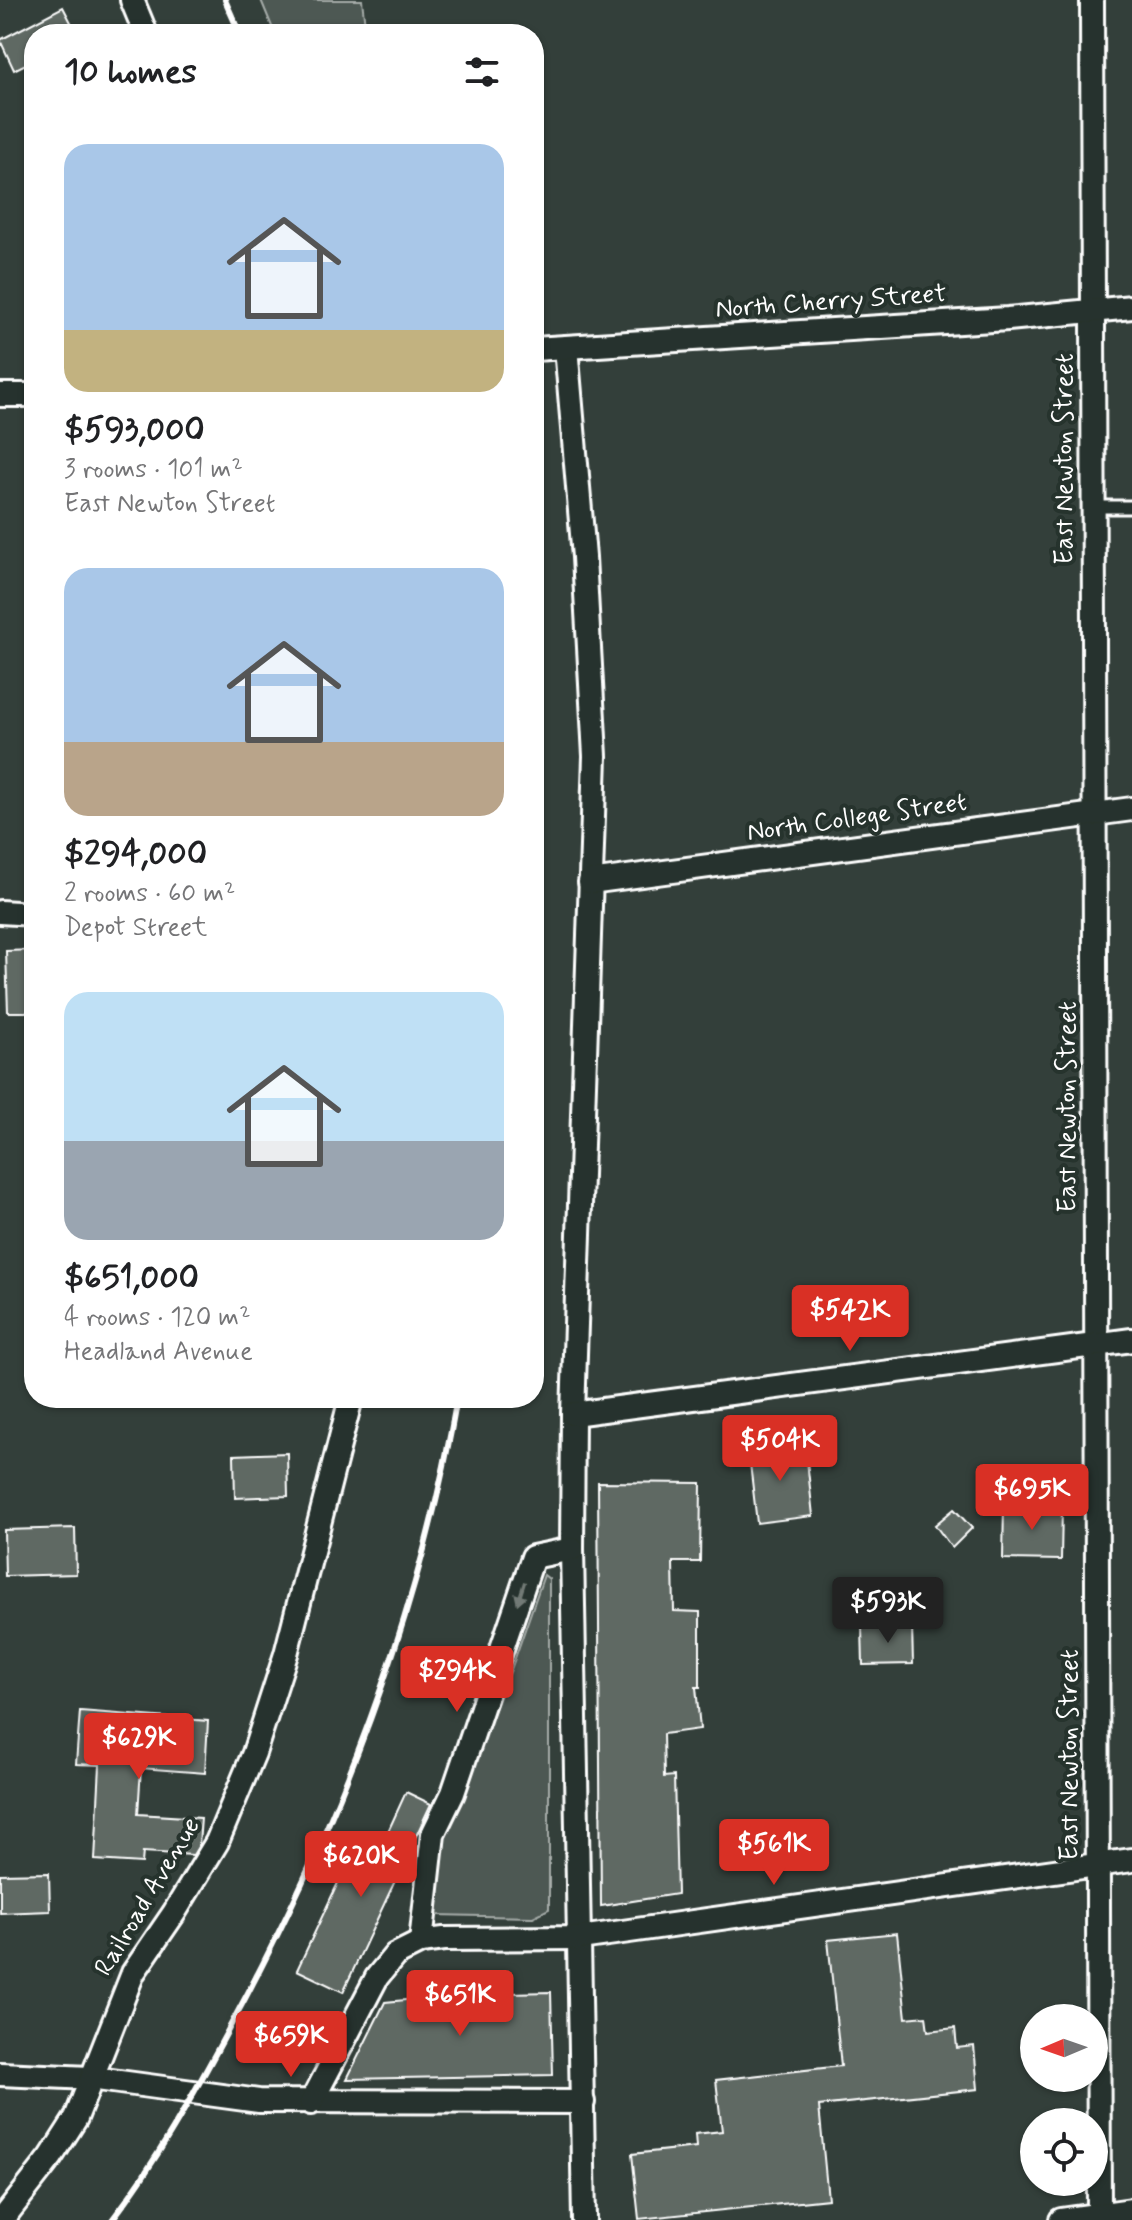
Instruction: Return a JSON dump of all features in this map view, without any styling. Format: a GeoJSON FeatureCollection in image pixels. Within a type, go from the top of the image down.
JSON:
{"type":"FeatureCollection","features":[{"type":"Feature","properties":{"kind":"street"},"geometry":{"type":"LineString","coordinates":[[132,0],[142,24]]}},
{"type":"Feature","properties":{"kind":"street","name":"East Newton Street"},"geometry":{"type":"LineString","coordinates":[[1092,0],[1099,2217]]}},
{"type":"Feature","properties":{"kind":"street","name":"North Cherry Street"},"geometry":{"type":"LineString","coordinates":[[544,348],[1132,307]]}},
{"type":"Feature","properties":{"kind":"street"},"geometry":{"type":"LineString","coordinates":[[566,347],[595,756],[573,1414],[572,1549],[584,2220]]}},
{"type":"Feature","properties":{"kind":"street"},"geometry":{"type":"LineString","coordinates":[[0,395],[24,395]]}},
{"type":"Feature","properties":{"kind":"street","name":"North College Street"},"geometry":{"type":"LineString","coordinates":[[590,882],[1132,809]]}},
{"type":"Feature","properties":{"kind":"street"},"geometry":{"type":"LineString","coordinates":[[0,912],[24,913]]}},
{"type":"Feature","properties":{"kind":"street"},"geometry":{"type":"LineString","coordinates":[[573,1414],[1096,1342],[1132,1340]]}},
{"type":"Feature","properties":{"kind":"street","name":"Railroad Avenue"},"geometry":{"type":"LineString","coordinates":[[2,2220],[51,2157],[76,2118],[133,1973],[217,1842],[254,1753],[298,1608],[348,1408]]}},
{"type":"Feature","properties":{"kind":"street"},"geometry":{"type":"LineString","coordinates":[[421,1942],[433,1834],[453,1793],[533,1557],[572,1549]]}},
{"type":"Feature","properties":{"kind":"street"},"geometry":{"type":"LineString","coordinates":[[311,2103],[377,1977],[395,1955],[421,1942],[444,1939],[580,1938],[1132,1860]]}},
{"type":"Feature","properties":{"kind":"street"},"geometry":{"type":"LineString","coordinates":[[0,2074],[90,2078],[259,2101],[583,2102]]}},
{"type":"Feature","properties":{"kind":"street"},"geometry":{"type":"LineString","coordinates":[[1061,2220],[1132,2210]]}},
{"type":"Feature","properties":{"kind":"lane"},"geometry":{"type":"LineString","coordinates":[[1094,507],[1132,507]]}},
{"type":"Feature","properties":{"kind":"shaded area"},"geometry":{"type":"Polygon","coordinates":[[[261,0],[362,0],[365,24],[271,24],[261,0]]]}},
{"type":"Feature","properties":{"kind":"shaded area"},"geometry":{"type":"Polygon","coordinates":[[[544,1575],[549,1579],[549,1909],[533,1917],[435,1915],[445,1834],[512,1667],[544,1575]]]}},
{"type":"Feature","properties":{"kind":"building"},"geometry":{"type":"Polygon","coordinates":[[[63,7],[72,24],[31,24],[63,7]]]}},
{"type":"Feature","properties":{"kind":"building"},"geometry":{"type":"Polygon","coordinates":[[[24,27],[24,65],[14,70],[0,40],[24,27]]]}},
{"type":"Feature","properties":{"kind":"building"},"geometry":{"type":"Polygon","coordinates":[[[24,950],[24,1012],[8,1012],[6,951],[24,950]]]}},
{"type":"Feature","properties":{"kind":"building"},"geometry":{"type":"Polygon","coordinates":[[[786,1438],[788,1453],[806,1451],[813,1516],[757,1523],[749,1455],[759,1454],[758,1442],[786,1438]]]}},
{"type":"Feature","properties":{"kind":"building"},"geometry":{"type":"Polygon","coordinates":[[[287,1453],[288,1496],[235,1498],[234,1455],[287,1453]]]}},
{"type":"Feature","properties":{"kind":"building"},"geometry":{"type":"Polygon","coordinates":[[[598,1482],[701,1483],[700,1562],[673,1562],[674,1611],[700,1612],[700,1687],[696,1687],[700,1729],[663,1734],[664,1777],[674,1776],[677,1894],[601,1906],[598,1482]]]}},
{"type":"Feature","properties":{"kind":"building"},"geometry":{"type":"Polygon","coordinates":[[[1004,1505],[1062,1506],[1061,1560],[1003,1559],[1004,1505]]]}},
{"type":"Feature","properties":{"kind":"building"},"geometry":{"type":"Polygon","coordinates":[[[954,1509],[972,1528],[952,1548],[935,1525],[954,1509]]]}},
{"type":"Feature","properties":{"kind":"building"},"geometry":{"type":"Polygon","coordinates":[[[75,1528],[76,1574],[5,1576],[4,1530],[75,1528]]]}},
{"type":"Feature","properties":{"kind":"building"},"geometry":{"type":"Polygon","coordinates":[[[912,1625],[913,1664],[863,1665],[862,1626],[912,1625]]]}},
{"type":"Feature","properties":{"kind":"building"},"geometry":{"type":"Polygon","coordinates":[[[80,1711],[208,1721],[205,1773],[141,1768],[138,1814],[201,1818],[199,1845],[193,1855],[143,1852],[142,1863],[95,1860],[100,1765],[76,1764],[80,1711]]]}},
{"type":"Feature","properties":{"kind":"building"},"geometry":{"type":"Polygon","coordinates":[[[406,1792],[431,1804],[343,1992],[297,1970],[359,1838],[380,1849],[406,1792]]]}},
{"type":"Feature","properties":{"kind":"building"},"geometry":{"type":"Polygon","coordinates":[[[49,1873],[50,1911],[0,1913],[0,1874],[49,1873]]]}},
{"type":"Feature","properties":{"kind":"building"},"geometry":{"type":"Polygon","coordinates":[[[897,1933],[906,2018],[926,2016],[928,2031],[955,2028],[957,2048],[974,2046],[978,2089],[819,2106],[828,2199],[639,2219],[632,2154],[696,2147],[695,2134],[722,2131],[716,2080],[841,2066],[828,1940],[897,1933]]]}},
{"type":"Feature","properties":{"kind":"building"},"geometry":{"type":"Polygon","coordinates":[[[551,1992],[553,2075],[347,2079],[385,2002],[470,1994],[551,1992]]]}},
{"type":"Feature","properties":{"kind":"railway"},"geometry":{"type":"LineString","coordinates":[[225,0],[236,24]]}},
{"type":"Feature","properties":{"kind":"railway"},"geometry":{"type":"LineString","coordinates":[[112,2220],[187,2106],[265,1959],[337,1805],[396,1645],[441,1481],[455,1408]]}}]}
